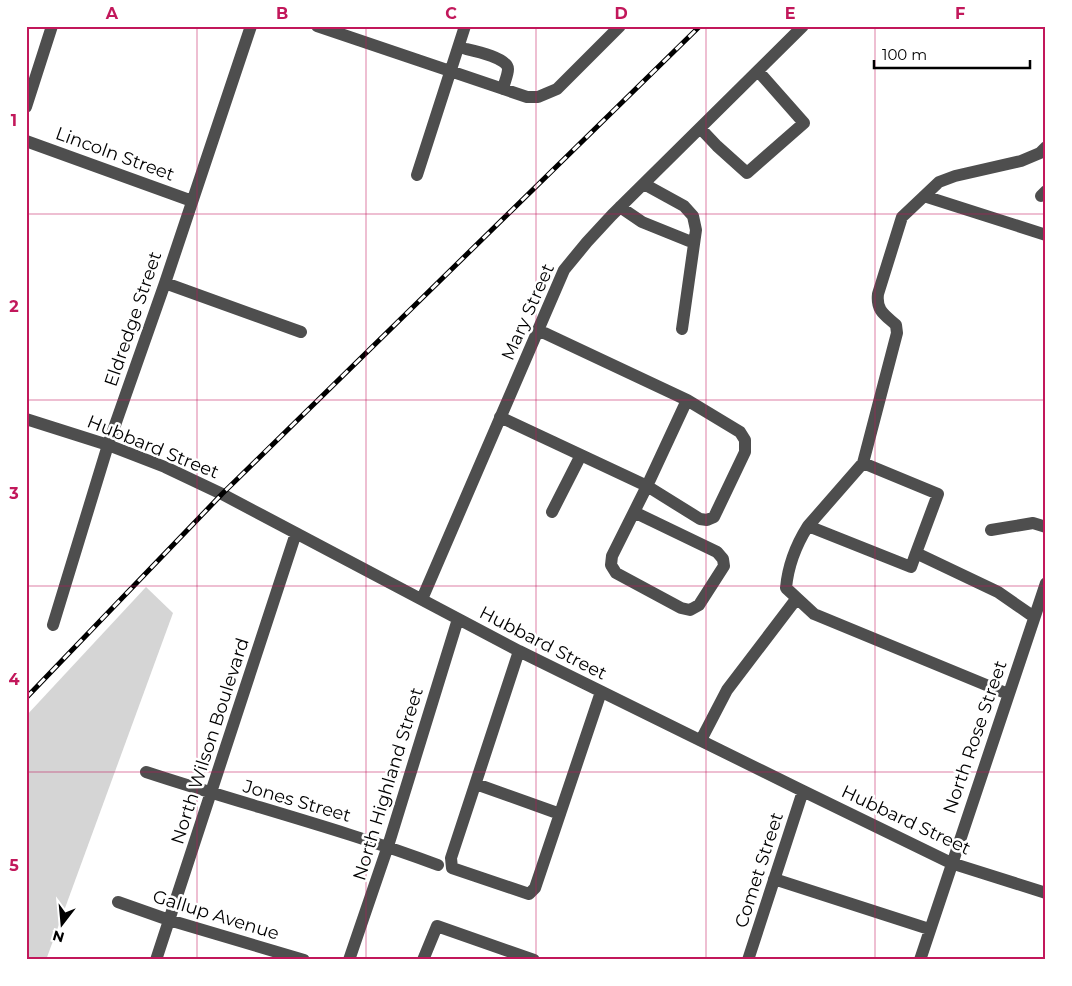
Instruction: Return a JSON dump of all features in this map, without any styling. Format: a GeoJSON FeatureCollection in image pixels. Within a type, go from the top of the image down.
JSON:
{"type":"FeatureCollection","features":[{"type":"Feature","properties":{"kind":"street"},"geometry":{"type":"LineString","coordinates":[[26,107],[52,26]]}},
{"type":"Feature","properties":{"kind":"street","name":"Eldredge Street"},"geometry":{"type":"LineString","coordinates":[[53,625],[108,445],[165,283],[251,26]]}},
{"type":"Feature","properties":{"kind":"street"},"geometry":{"type":"LineString","coordinates":[[317,26],[527,97],[538,97],[552,92],[620,26]]}},
{"type":"Feature","properties":{"kind":"street"},"geometry":{"type":"LineString","coordinates":[[417,174],[465,26]]}},
{"type":"Feature","properties":{"kind":"street","name":"Mary Street"},"geometry":{"type":"LineString","coordinates":[[422,599],[564,270],[620,207],[803,26]]}},
{"type":"Feature","properties":{"kind":"street"},"geometry":{"type":"LineString","coordinates":[[466,48],[502,60],[507,65],[508,70],[502,89]]}},
{"type":"Feature","properties":{"kind":"street"},"geometry":{"type":"LineString","coordinates":[[700,128],[747,173],[804,123],[758,71]]}},
{"type":"Feature","properties":{"kind":"street","name":"Lincoln Street"},"geometry":{"type":"LineString","coordinates":[[26,141],[192,201]]}},
{"type":"Feature","properties":{"kind":"street"},"geometry":{"type":"LineString","coordinates":[[1008,694],[814,614],[786,588],[788,569],[808,526],[863,463],[897,333],[896,325],[881,311],[877,303],[878,294],[902,217],[939,182],[955,176],[1021,161],[1040,153],[1046,148]]}},
{"type":"Feature","properties":{"kind":"street"},"geometry":{"type":"LineString","coordinates":[[644,184],[684,206],[693,216],[696,230],[682,329]]}},
{"type":"Feature","properties":{"kind":"street"},"geometry":{"type":"LineString","coordinates":[[924,196],[1046,236]]}},
{"type":"Feature","properties":{"kind":"street"},"geometry":{"type":"LineString","coordinates":[[620,207],[642,222],[694,242]]}},
{"type":"Feature","properties":{"kind":"street"},"geometry":{"type":"LineString","coordinates":[[165,283],[301,332]]}},
{"type":"Feature","properties":{"kind":"street"},"geometry":{"type":"LineString","coordinates":[[500,417],[647,486],[700,519],[707,520],[714,517],[745,452],[745,440],[740,432],[687,400],[538,330]]}},
{"type":"Feature","properties":{"kind":"street"},"geometry":{"type":"LineString","coordinates":[[634,512],[717,552],[723,559],[724,566],[699,605],[690,610],[681,608],[616,573],[611,565],[612,556],[687,400]]}},
{"type":"Feature","properties":{"kind":"street","name":"Hubbard Street"},"geometry":{"type":"LineString","coordinates":[[26,419],[108,445],[165,467],[222,494],[518,651],[951,863],[1046,893]]}},
{"type":"Feature","properties":{"kind":"street"},"geometry":{"type":"LineString","coordinates":[[552,512],[580,455]]}},
{"type":"Feature","properties":{"kind":"street"},"geometry":{"type":"LineString","coordinates":[[808,526],[911,567],[938,494],[863,463]]}},
{"type":"Feature","properties":{"kind":"street"},"geometry":{"type":"LineString","coordinates":[[991,530],[1033,523],[1046,527]]}},
{"type":"Feature","properties":{"kind":"street","name":"North Wilson Boulevard"},"geometry":{"type":"LineString","coordinates":[[156,960],[296,533]]}},
{"type":"Feature","properties":{"kind":"street"},"geometry":{"type":"LineString","coordinates":[[916,553],[998,592],[1034,618]]}},
{"type":"Feature","properties":{"kind":"street","name":"North Rose Street"},"geometry":{"type":"LineString","coordinates":[[920,960],[1008,694],[1034,618],[1043,600],[1046,583]]}},
{"type":"Feature","properties":{"kind":"street"},"geometry":{"type":"LineString","coordinates":[[701,740],[727,690],[797,598]]}},
{"type":"Feature","properties":{"kind":"street","name":"North Highland Street"},"geometry":{"type":"LineString","coordinates":[[349,960],[388,846],[458,619]]}},
{"type":"Feature","properties":{"kind":"street"},"geometry":{"type":"LineString","coordinates":[[518,651],[452,858],[452,868],[529,894],[535,888],[601,692]]}},
{"type":"Feature","properties":{"kind":"street","name":"Jones Street"},"geometry":{"type":"LineString","coordinates":[[146,772],[211,794],[388,846],[438,865]]}},
{"type":"Feature","properties":{"kind":"street"},"geometry":{"type":"LineString","coordinates":[[476,784],[560,814]]}},
{"type":"Feature","properties":{"kind":"street","name":"Comet Street"},"geometry":{"type":"LineString","coordinates":[[748,960],[803,791]]}},
{"type":"Feature","properties":{"kind":"street"},"geometry":{"type":"LineString","coordinates":[[774,879],[930,929]]}},
{"type":"Feature","properties":{"kind":"street","name":"Gallup Avenue"},"geometry":{"type":"LineString","coordinates":[[118,902],[170,920],[304,960]]}},
{"type":"Feature","properties":{"kind":"street"},"geometry":{"type":"LineString","coordinates":[[423,960],[437,926],[534,960]]}},
{"type":"Feature","properties":{"kind":"shaded area"},"geometry":{"type":"Polygon","coordinates":[[[146,587],[173,613],[46,960],[26,960],[26,716],[146,587]]]}},
{"type":"Feature","properties":{"kind":"railway"},"geometry":{"type":"LineString","coordinates":[[26,698],[222,494],[700,26]]}}]}
